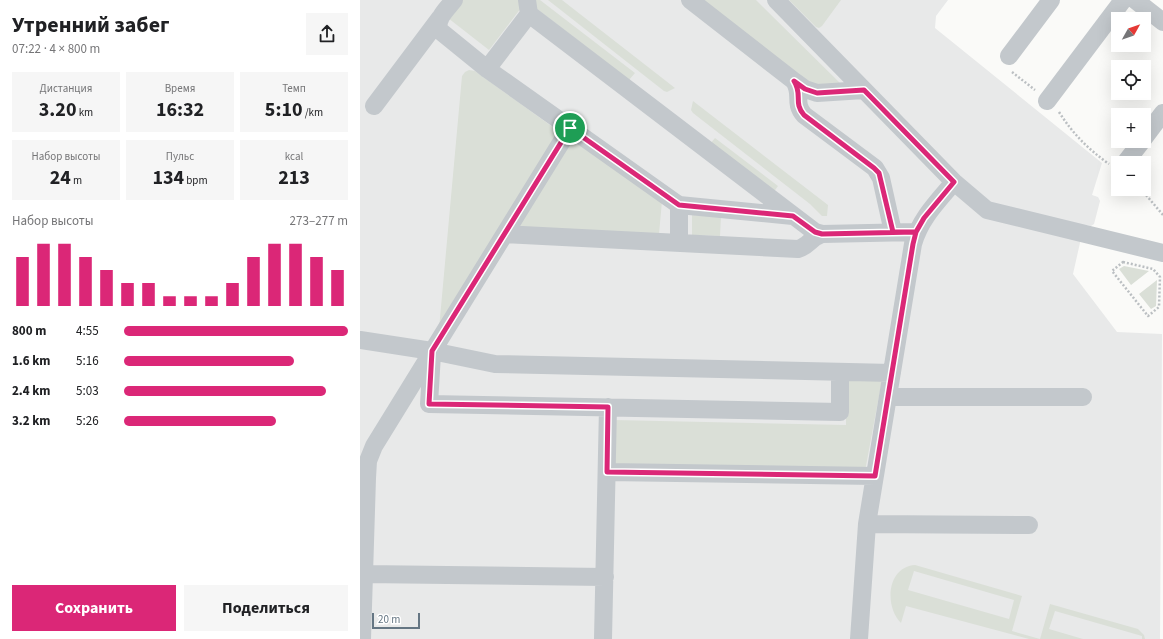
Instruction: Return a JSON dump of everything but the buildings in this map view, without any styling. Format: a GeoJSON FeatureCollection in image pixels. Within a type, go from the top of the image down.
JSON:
{"type":"FeatureCollection","features":[{"type":"Feature","properties":{"kind":"lane"},"geometry":{"type":"LineString","coordinates":[[374,106],[454,0]]}},
{"type":"Feature","properties":{"kind":"lane"},"geometry":{"type":"LineString","coordinates":[[690,0],[805,89],[817,93],[864,90]]}},
{"type":"Feature","properties":{"kind":"lane"},"geometry":{"type":"LineString","coordinates":[[776,0],[954,182],[987,210],[1163,252]]}},
{"type":"Feature","properties":{"kind":"lane"},"geometry":{"type":"LineString","coordinates":[[1008,56],[1051,0]]}},
{"type":"Feature","properties":{"kind":"lane"},"geometry":{"type":"LineString","coordinates":[[1047,101],[1123,0]]}},
{"type":"Feature","properties":{"kind":"lane"},"geometry":{"type":"LineString","coordinates":[[1135,0],[1163,22]]}},
{"type":"Feature","properties":{"kind":"lane"},"geometry":{"type":"LineString","coordinates":[[487,69],[528,7],[815,232],[822,234],[916,232]]}},
{"type":"Feature","properties":{"kind":"lane"},"geometry":{"type":"LineString","coordinates":[[440,18],[438,24],[439,30],[487,69],[679,205],[793,216]]}},
{"type":"Feature","properties":{"kind":"lane"},"geometry":{"type":"LineString","coordinates":[[794,81],[799,88],[799,109],[804,115],[879,173],[893,232]]}},
{"type":"Feature","properties":{"kind":"lane"},"geometry":{"type":"LineString","coordinates":[[1151,129],[1163,113]]}},
{"type":"Feature","properties":{"kind":"lane"},"geometry":{"type":"LineString","coordinates":[[362,639],[368,461],[374,446],[570,128]]}},
{"type":"Feature","properties":{"kind":"lane"},"geometry":{"type":"LineString","coordinates":[[1130,156],[1137,148]]}},
{"type":"Feature","properties":{"kind":"lane"},"geometry":{"type":"LineString","coordinates":[[859,639],[867,524],[913,244],[916,232],[924,218],[954,182]]}},
{"type":"Feature","properties":{"kind":"lane"},"geometry":{"type":"LineString","coordinates":[[679,205],[679,243]]}},
{"type":"Feature","properties":{"kind":"lane"},"geometry":{"type":"LineString","coordinates":[[504,234],[798,249],[804,248],[813,238],[822,234]]}},
{"type":"Feature","properties":{"kind":"lane"},"geometry":{"type":"LineString","coordinates":[[360,340],[432,351],[495,364],[892,373]]}},
{"type":"Feature","properties":{"kind":"lane"},"geometry":{"type":"LineString","coordinates":[[432,351],[429,404],[840,412],[840,372]]}},
{"type":"Feature","properties":{"kind":"lane"},"geometry":{"type":"LineString","coordinates":[[888,397],[1083,397]]}},
{"type":"Feature","properties":{"kind":"lane"},"geometry":{"type":"LineString","coordinates":[[603,639],[608,407]]}},
{"type":"Feature","properties":{"kind":"lane"},"geometry":{"type":"LineString","coordinates":[[607,472],[875,476]]}},
{"type":"Feature","properties":{"kind":"lane"},"geometry":{"type":"LineString","coordinates":[[867,524],[1029,525]]}},
{"type":"Feature","properties":{"kind":"lane"},"geometry":{"type":"LineString","coordinates":[[364,574],[605,577]]}},
{"type":"Feature","properties":{"kind":"path"},"geometry":{"type":"LineString","coordinates":[[1147,196],[1163,215]]}},
{"type":"Feature","properties":{"kind":"path"},"geometry":{"type":"LineString","coordinates":[[1123,262],[1153,269],[1160,277],[1159,307],[1148,316],[1112,270],[1123,262]]}},
{"type":"Feature","properties":{"kind":"shaded area"},"geometry":{"type":"Polygon","coordinates":[[[360,0],[948,0],[936,16],[935,28],[1102,163],[1092,195],[1098,197],[1100,201],[1094,224],[1091,226],[1084,225],[1073,274],[1117,332],[1162,334],[1160,639],[360,639],[360,0]]]}},
{"type":"Feature","properties":{"kind":"shaded area"},"geometry":{"type":"Polygon","coordinates":[[[462,0],[521,0],[521,8],[489,50],[448,18],[462,0]]]}},
{"type":"Feature","properties":{"kind":"shaded area"},"geometry":{"type":"Polygon","coordinates":[[[536,0],[540,0],[635,73],[629,80],[532,5],[536,0]]]}},
{"type":"Feature","properties":{"kind":"shaded area"},"geometry":{"type":"Polygon","coordinates":[[[548,0],[562,0],[675,88],[667,92],[664,91],[548,0]]]}},
{"type":"Feature","properties":{"kind":"shaded area"},"geometry":{"type":"Polygon","coordinates":[[[696,0],[756,0],[844,87],[810,88],[696,0]]]}},
{"type":"Feature","properties":{"kind":"shaded area"},"geometry":{"type":"Polygon","coordinates":[[[789,0],[841,0],[819,28],[816,27],[789,0]]]}},
{"type":"Feature","properties":{"kind":"shaded area"},"geometry":{"type":"Polygon","coordinates":[[[469,70],[475,71],[561,133],[439,329],[462,76],[469,70]]]}},
{"type":"Feature","properties":{"kind":"shaded area"},"geometry":{"type":"Polygon","coordinates":[[[693,101],[828,205],[827,216],[822,216],[810,204],[693,113],[691,110],[693,101]]]}},
{"type":"Feature","properties":{"kind":"shaded area"},"geometry":{"type":"Polygon","coordinates":[[[569,138],[662,201],[659,234],[522,229],[517,221],[569,138]]]}},
{"type":"Feature","properties":{"kind":"shaded area"},"geometry":{"type":"Polygon","coordinates":[[[715,138],[778,186],[773,193],[710,144],[715,138]]]}},
{"type":"Feature","properties":{"kind":"shaded area"},"geometry":{"type":"Polygon","coordinates":[[[692,215],[721,216],[720,236],[692,235],[692,215]]]}},
{"type":"Feature","properties":{"kind":"shaded area"},"geometry":{"type":"Polygon","coordinates":[[[1124,266],[1149,271],[1131,285],[1119,269],[1124,266]]]}},
{"type":"Feature","properties":{"kind":"shaded area"},"geometry":{"type":"Polygon","coordinates":[[[1157,280],[1156,306],[1151,309],[1139,294],[1157,280]]]}},
{"type":"Feature","properties":{"kind":"shaded area"},"geometry":{"type":"Polygon","coordinates":[[[846,379],[882,380],[865,471],[612,467],[613,420],[846,425],[846,379]]]}},
{"type":"Feature","properties":{"kind":"shaded area"},"geometry":{"type":"Polygon","coordinates":[[[915,565],[1022,596],[1012,631],[1040,639],[1029,639],[906,606],[901,623],[892,607],[891,588],[899,573],[906,567],[915,565]],[[914,571],[908,590],[1009,619],[1014,600],[914,571]]]}},
{"type":"Feature","properties":{"kind":"shaded area"},"geometry":{"type":"Polygon","coordinates":[[[1050,604],[1138,629],[1144,635],[1145,639],[1142,639],[1142,636],[1055,611],[1049,629],[1083,639],[1040,639],[1050,604]]]}},
{"type":"Feature","properties":{"kind":"route"},"geometry":{"type":"LineString","coordinates":[[570,128],[432,351],[429,404],[608,407],[607,472],[875,476],[916,232],[893,232],[879,173],[804,115],[799,109],[799,88],[794,81],[805,89],[817,93],[864,90],[954,182],[924,218],[916,232],[822,234],[815,232],[793,216],[679,205],[570,128]]}}]}
